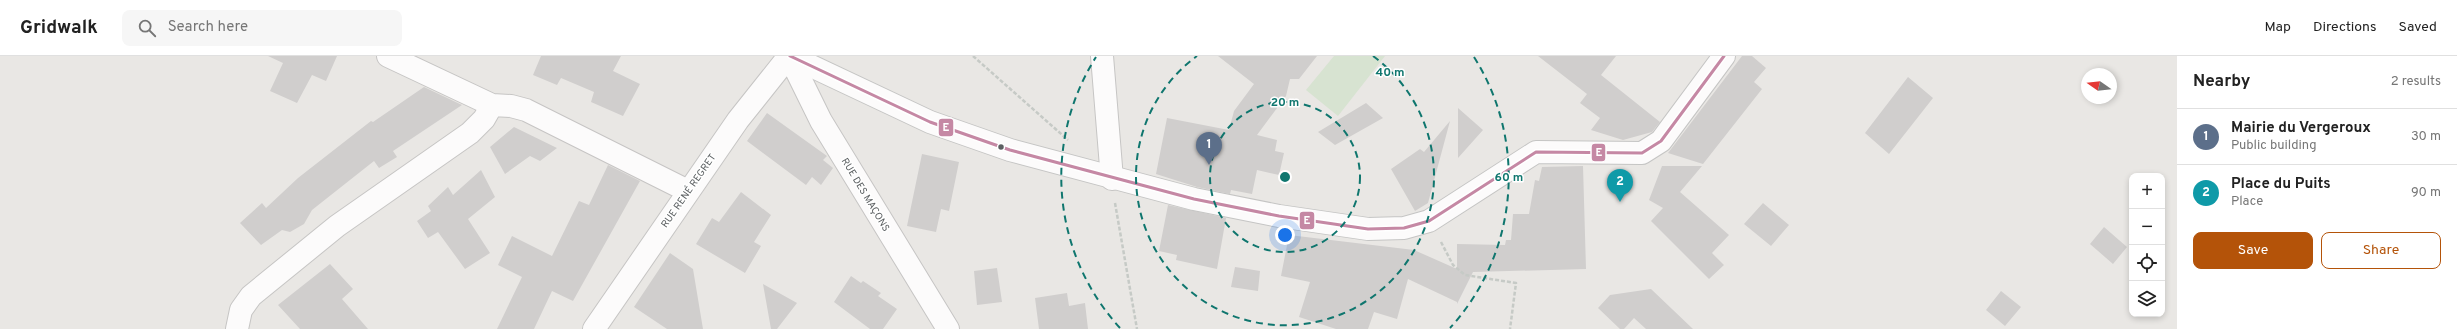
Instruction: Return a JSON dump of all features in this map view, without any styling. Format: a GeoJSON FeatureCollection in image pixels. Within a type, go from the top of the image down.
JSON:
{"type":"FeatureCollection","features":[{"type":"Feature","properties":{"kind":"street"},"geometry":{"type":"LineString","coordinates":[[388,56],[492,105],[511,106],[526,110],[688,191]]}},
{"type":"Feature","properties":{"kind":"street"},"geometry":{"type":"LineString","coordinates":[[789,56],[930,122],[1010,150],[1112,179],[1194,200],[1264,213],[1368,229],[1404,228],[1429,221],[1536,152],[1642,153],[1661,141],[1724,56]]}},
{"type":"Feature","properties":{"kind":"street","name":"RUE RENÉ REGRET"},"geometry":{"type":"LineString","coordinates":[[594,329],[738,120],[789,56]]}},
{"type":"Feature","properties":{"kind":"street","name":"RUE DES MAÇONS"},"geometry":{"type":"LineString","coordinates":[[789,56],[821,121],[948,329]]}},
{"type":"Feature","properties":{"kind":"street"},"geometry":{"type":"LineString","coordinates":[[1102,56],[1112,179]]}},
{"type":"Feature","properties":{"kind":"street"},"geometry":{"type":"LineString","coordinates":[[238,329],[241,310],[251,296],[337,226],[470,133],[484,119],[492,105]]}},
{"type":"Feature","properties":{"kind":"path"},"geometry":{"type":"LineString","coordinates":[[973,56],[1070,142]]}},
{"type":"Feature","properties":{"kind":"path"},"geometry":{"type":"LineString","coordinates":[[1112,179],[1137,329]]}},
{"type":"Feature","properties":{"kind":"path"},"geometry":{"type":"LineString","coordinates":[[1429,221],[1453,265],[1465,274],[1516,283],[1510,329]]}},
{"type":"Feature","properties":{"kind":"green space"},"geometry":{"type":"Polygon","coordinates":[[[1334,56],[1385,56],[1338,116],[1306,90],[1334,56]]]}},
{"type":"Feature","properties":{"kind":"building"},"geometry":{"type":"Polygon","coordinates":[[[268,56],[337,56],[326,81],[312,75],[297,103],[270,91],[283,63],[268,56]]]}},
{"type":"Feature","properties":{"kind":"building"},"geometry":{"type":"Polygon","coordinates":[[[541,56],[621,56],[613,71],[640,84],[623,116],[591,102],[594,92],[561,78],[557,85],[533,75],[541,56]]]}},
{"type":"Feature","properties":{"kind":"building"},"geometry":{"type":"Polygon","coordinates":[[[1218,56],[1317,56],[1299,79],[1290,79],[1286,96],[1257,135],[1277,140],[1275,151],[1284,153],[1279,175],[1257,170],[1252,194],[1231,190],[1230,194],[1197,187],[1156,174],[1167,118],[1229,130],[1234,111],[1254,84],[1218,56]]]}},
{"type":"Feature","properties":{"kind":"building"},"geometry":{"type":"Polygon","coordinates":[[[1538,56],[1616,56],[1601,75],[1660,122],[1652,132],[1623,140],[1591,130],[1600,118],[1580,103],[1587,94],[1538,56]]]}},
{"type":"Feature","properties":{"kind":"building"},"geometry":{"type":"Polygon","coordinates":[[[1742,56],[1752,56],[1766,68],[1754,82],[1762,89],[1703,164],[1668,153],[1742,56]]]}},
{"type":"Feature","properties":{"kind":"building"},"geometry":{"type":"Polygon","coordinates":[[[1908,77],[1933,98],[1889,154],[1865,133],[1908,77]]]}},
{"type":"Feature","properties":{"kind":"building"},"geometry":{"type":"Polygon","coordinates":[[[424,87],[462,105],[393,151],[397,157],[379,168],[374,161],[312,210],[304,224],[290,232],[282,230],[261,245],[240,223],[262,203],[266,208],[298,178],[371,121],[373,122],[424,87]]]}},
{"type":"Feature","properties":{"kind":"building"},"geometry":{"type":"Polygon","coordinates":[[[1366,103],[1383,118],[1335,145],[1318,132],[1366,103]]]}},
{"type":"Feature","properties":{"kind":"building"},"geometry":{"type":"Polygon","coordinates":[[[1458,108],[1483,130],[1458,158],[1458,108]]]}},
{"type":"Feature","properties":{"kind":"building"},"geometry":{"type":"Polygon","coordinates":[[[767,113],[827,156],[823,160],[833,168],[821,185],[812,177],[806,185],[747,141],[767,113]]]}},
{"type":"Feature","properties":{"kind":"building"},"geometry":{"type":"Polygon","coordinates":[[[1450,121],[1428,203],[1415,211],[1391,169],[1420,149],[1424,152],[1450,121]]]}},
{"type":"Feature","properties":{"kind":"building"},"geometry":{"type":"Polygon","coordinates":[[[514,127],[557,148],[540,161],[530,156],[505,174],[490,147],[514,127]]]}},
{"type":"Feature","properties":{"kind":"building"},"geometry":{"type":"Polygon","coordinates":[[[922,154],[959,162],[949,211],[941,209],[936,232],[907,226],[922,154]]]}},
{"type":"Feature","properties":{"kind":"building"},"geometry":{"type":"Polygon","coordinates":[[[608,165],[640,181],[573,301],[552,291],[534,329],[497,329],[522,277],[498,265],[512,236],[552,256],[579,201],[589,205],[608,165]]]}},
{"type":"Feature","properties":{"kind":"building"},"geometry":{"type":"Polygon","coordinates":[[[1583,166],[1586,269],[1473,272],[1457,304],[1457,302],[1408,279],[1397,319],[1374,312],[1368,329],[1336,329],[1299,317],[1310,282],[1281,276],[1289,235],[1414,250],[1457,269],[1457,244],[1505,245],[1506,240],[1511,240],[1513,214],[1529,214],[1535,180],[1539,181],[1542,167],[1583,166]]]}},
{"type":"Feature","properties":{"kind":"building"},"geometry":{"type":"Polygon","coordinates":[[[1662,166],[1702,166],[1680,192],[1729,235],[1712,253],[1724,265],[1709,279],[1651,221],[1663,208],[1649,200],[1662,166]]]}},
{"type":"Feature","properties":{"kind":"building"},"geometry":{"type":"Polygon","coordinates":[[[481,170],[495,197],[468,219],[490,253],[465,269],[438,232],[428,238],[417,221],[431,211],[428,206],[448,187],[453,195],[481,170]]]}},
{"type":"Feature","properties":{"kind":"building"},"geometry":{"type":"Polygon","coordinates":[[[741,192],[771,215],[754,242],[761,246],[745,273],[696,244],[712,218],[719,222],[741,192]]]}},
{"type":"Feature","properties":{"kind":"building"},"geometry":{"type":"Polygon","coordinates":[[[1763,203],[1789,225],[1771,246],[1744,224],[1763,203]]]}},
{"type":"Feature","properties":{"kind":"building"},"geometry":{"type":"Polygon","coordinates":[[[1168,205],[1226,218],[1217,269],[1176,260],[1177,255],[1159,251],[1168,205]]]}},
{"type":"Feature","properties":{"kind":"building"},"geometry":{"type":"Polygon","coordinates":[[[2104,227],[2127,247],[2113,264],[2090,244],[2104,227]]]}},
{"type":"Feature","properties":{"kind":"building"},"geometry":{"type":"Polygon","coordinates":[[[670,253],[693,269],[703,329],[667,329],[634,307],[670,253]]]}},
{"type":"Feature","properties":{"kind":"building"},"geometry":{"type":"Polygon","coordinates":[[[330,264],[353,289],[342,299],[368,329],[300,329],[278,305],[330,264]]]}},
{"type":"Feature","properties":{"kind":"building"},"geometry":{"type":"Polygon","coordinates":[[[1235,267],[1260,271],[1258,291],[1231,287],[1235,267]]]}},
{"type":"Feature","properties":{"kind":"building"},"geometry":{"type":"Polygon","coordinates":[[[997,268],[1002,302],[977,305],[974,271],[997,268]]]}},
{"type":"Feature","properties":{"kind":"building"},"geometry":{"type":"Polygon","coordinates":[[[851,276],[861,283],[863,281],[881,293],[878,296],[897,309],[883,329],[870,329],[834,302],[851,276]]]}},
{"type":"Feature","properties":{"kind":"building"},"geometry":{"type":"Polygon","coordinates":[[[763,284],[797,303],[777,329],[771,329],[763,284]]]}},
{"type":"Feature","properties":{"kind":"building"},"geometry":{"type":"Polygon","coordinates":[[[1651,289],[1693,329],[1646,329],[1634,318],[1624,329],[1620,329],[1598,308],[1610,295],[1651,289]]]}},
{"type":"Feature","properties":{"kind":"building"},"geometry":{"type":"Polygon","coordinates":[[[2001,291],[2021,307],[2005,326],[1986,310],[2001,291]]]}},
{"type":"Feature","properties":{"kind":"building"},"geometry":{"type":"Polygon","coordinates":[[[1067,293],[1069,306],[1085,303],[1088,329],[1039,329],[1035,298],[1067,293]]]}},
{"type":"Feature","properties":{"kind":"transit line","name":"E"},"geometry":{"type":"LineString","coordinates":[[790,56],[930,122],[1010,150],[1194,199],[1279,216],[1368,229],[1404,228],[1429,221],[1536,152],[1642,153],[1661,141],[1724,56]]}},
{"type":"Feature","properties":{"kind":"place","name":"Mairie du Vergeroux"},"geometry":{"type":"Point","coordinates":[1209,165]}},
{"type":"Feature","properties":{"kind":"place","name":"Place du Puits"},"geometry":{"type":"Point","coordinates":[1620,202]}}]}
